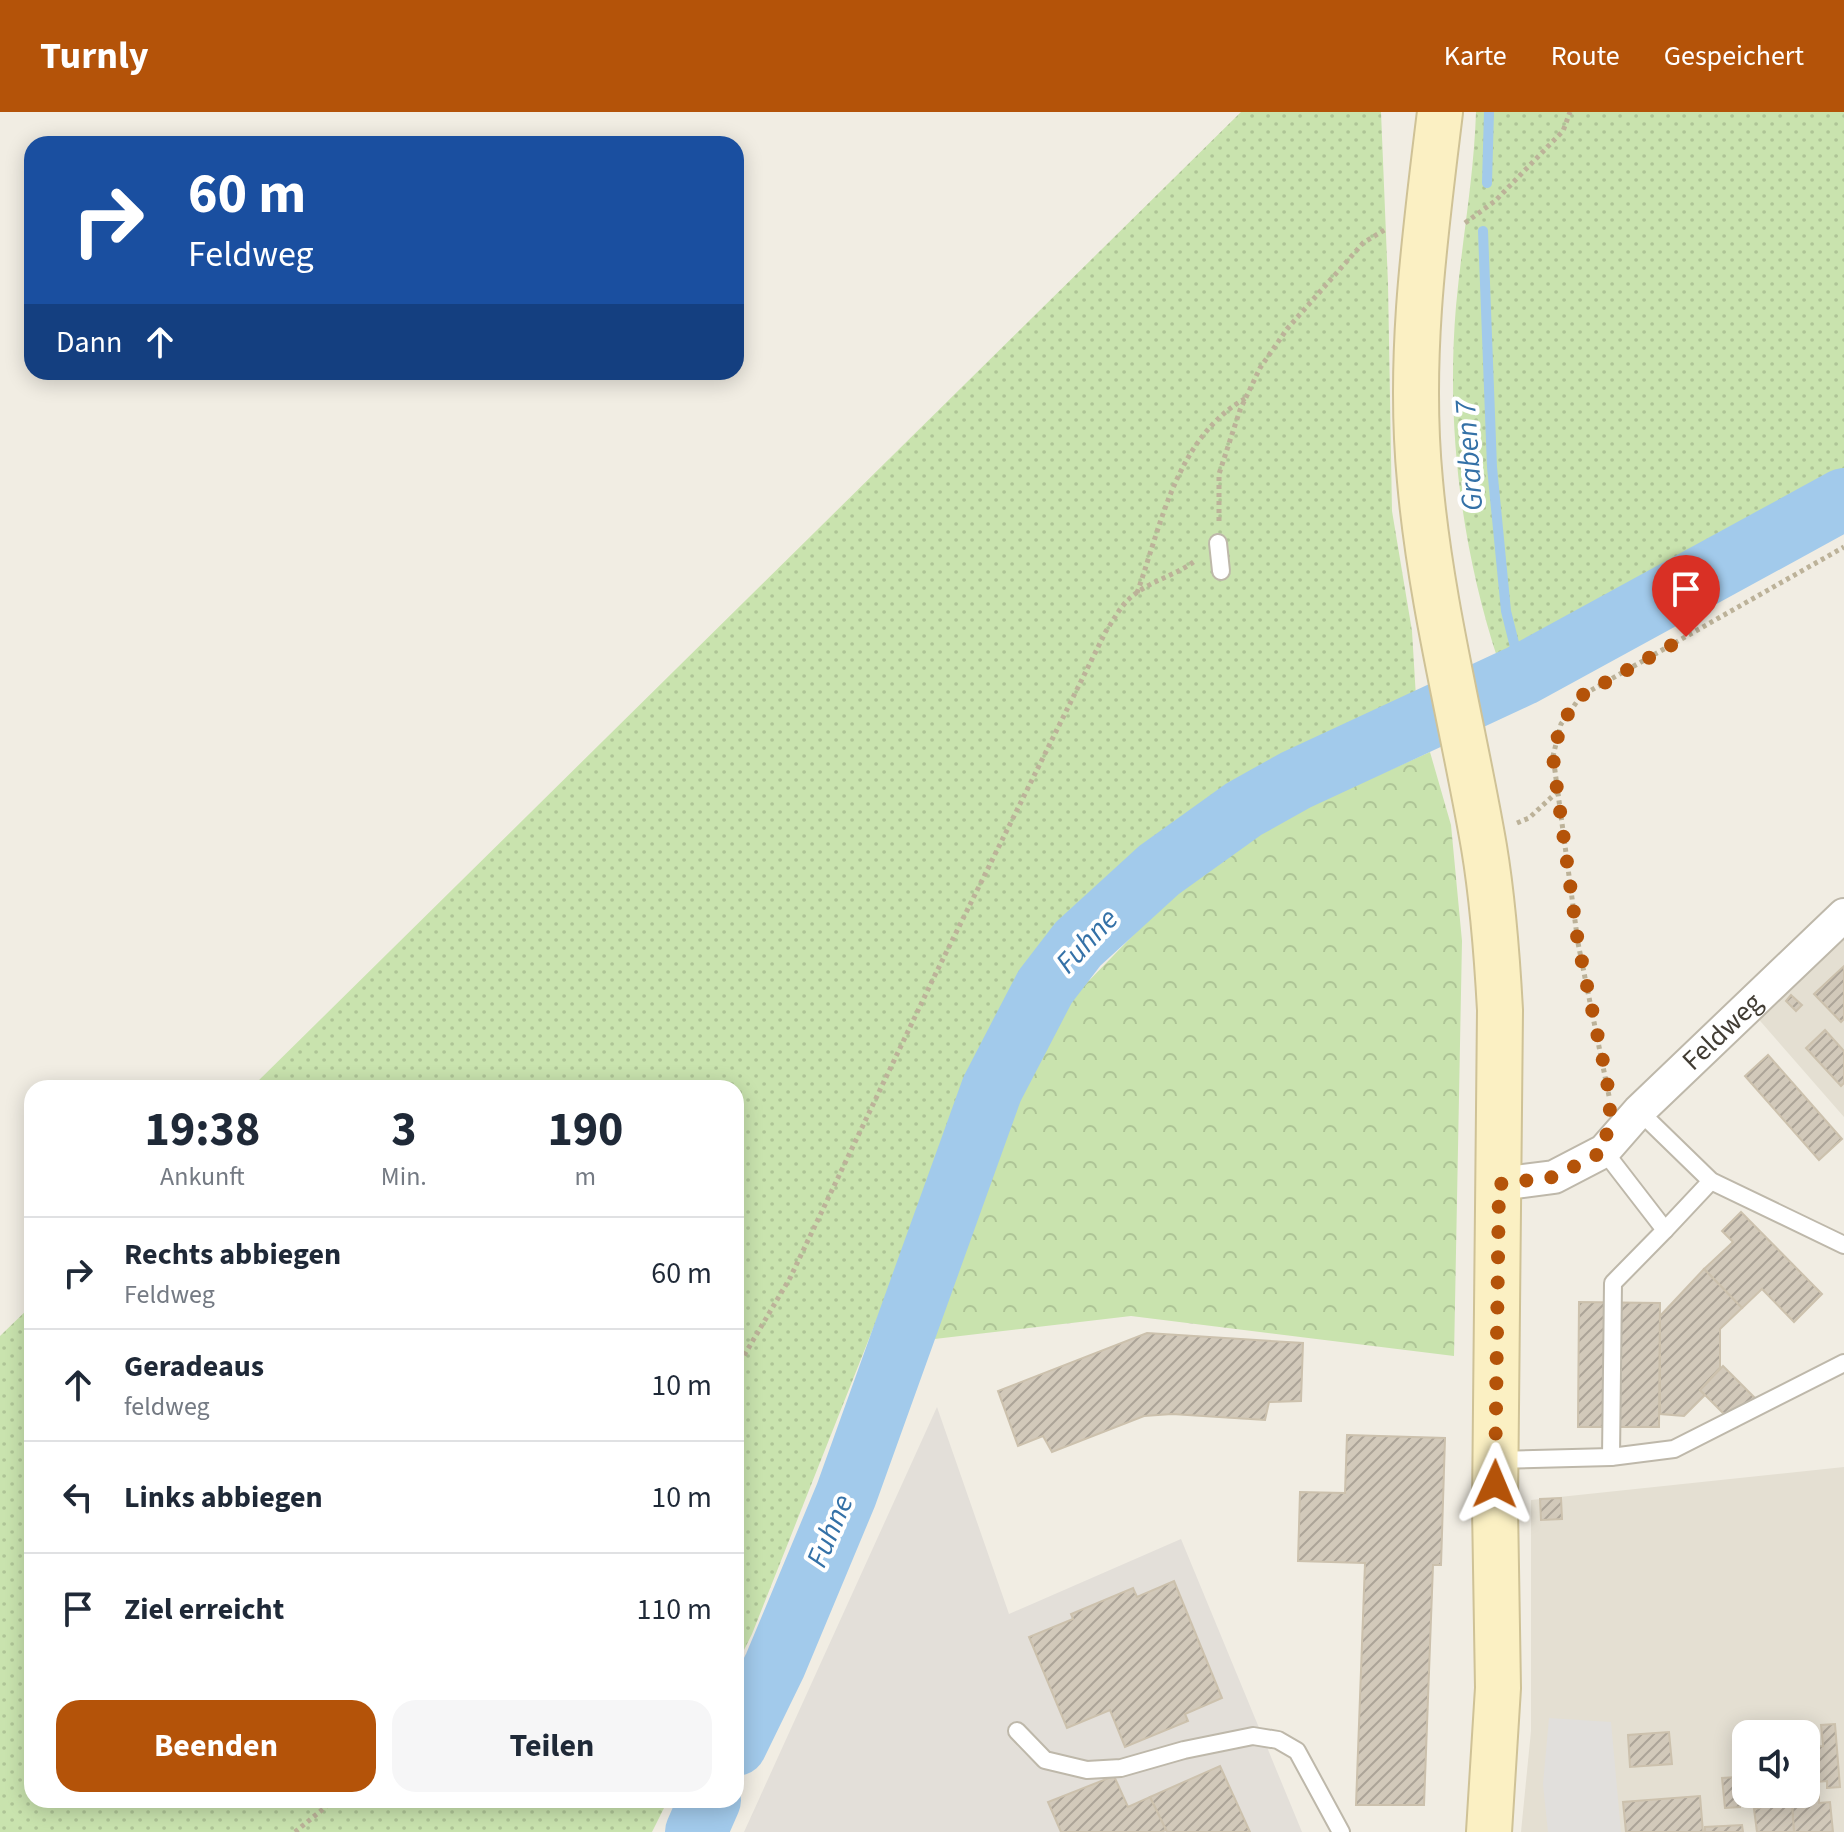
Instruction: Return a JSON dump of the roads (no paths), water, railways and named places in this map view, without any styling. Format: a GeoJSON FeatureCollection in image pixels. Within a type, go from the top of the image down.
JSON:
{"type":"FeatureCollection","features":[{"type":"Feature","properties":{"kind":"main road"},"geometry":{"type":"LineString","coordinates":[[1440,112],[1440,228],[1417,332],[1416,429],[1425,529],[1469,766],[1495,930],[1500,1077],[1520,1182],[1495,1460],[1498,1688],[1489,1832]]}},
{"type":"Feature","properties":{"kind":"street","name":"Feldweg"},"geometry":{"type":"LineString","coordinates":[[1604,1151],[1639,1111],[1844,915]]}},
{"type":"Feature","properties":{"kind":"street"},"geometry":{"type":"LineString","coordinates":[[1520,1182],[1554,1177],[1604,1151]]}},
{"type":"Feature","properties":{"kind":"lane"},"geometry":{"type":"LineString","coordinates":[[1218,543],[1221,571]]}},
{"type":"Feature","properties":{"kind":"lane"},"geometry":{"type":"LineString","coordinates":[[1639,1111],[1711,1181],[1844,1245]]}},
{"type":"Feature","properties":{"kind":"lane"},"geometry":{"type":"LineString","coordinates":[[1604,1151],[1665,1230]]}},
{"type":"Feature","properties":{"kind":"lane"},"geometry":{"type":"LineString","coordinates":[[1611,1457],[1613,1283],[1711,1181]]}},
{"type":"Feature","properties":{"kind":"lane"},"geometry":{"type":"LineString","coordinates":[[1495,1460],[1611,1457],[1674,1449],[1844,1363]]}},
{"type":"Feature","properties":{"kind":"lane"},"geometry":{"type":"LineString","coordinates":[[1017,1731],[1045,1760],[1087,1770],[1121,1768],[1184,1750],[1253,1736],[1278,1740],[1297,1751],[1341,1832]]}},
{"type":"Feature","properties":{"kind":"waterway","name":"Graben 7"},"geometry":{"type":"LineString","coordinates":[[1487,183],[1489,112]]}},
{"type":"Feature","properties":{"kind":"waterway","name":"Graben 7"},"geometry":{"type":"LineString","coordinates":[[1483,231],[1492,467],[1506,611],[1522,675]]}},
{"type":"Feature","properties":{"kind":"waterway","name":"Fuhne"},"geometry":{"type":"LineString","coordinates":[[744,1729],[775,1665],[846,1495],[992,1089],[1045,987],[1078,944],[1159,870],[1244,809],[1296,780],[1522,675],[1844,499]]}},
{"type":"Feature","properties":{"kind":"waterway","name":"Fuhne"},"geometry":{"type":"LineString","coordinates":[[696,1832],[706,1808]]}}]}
